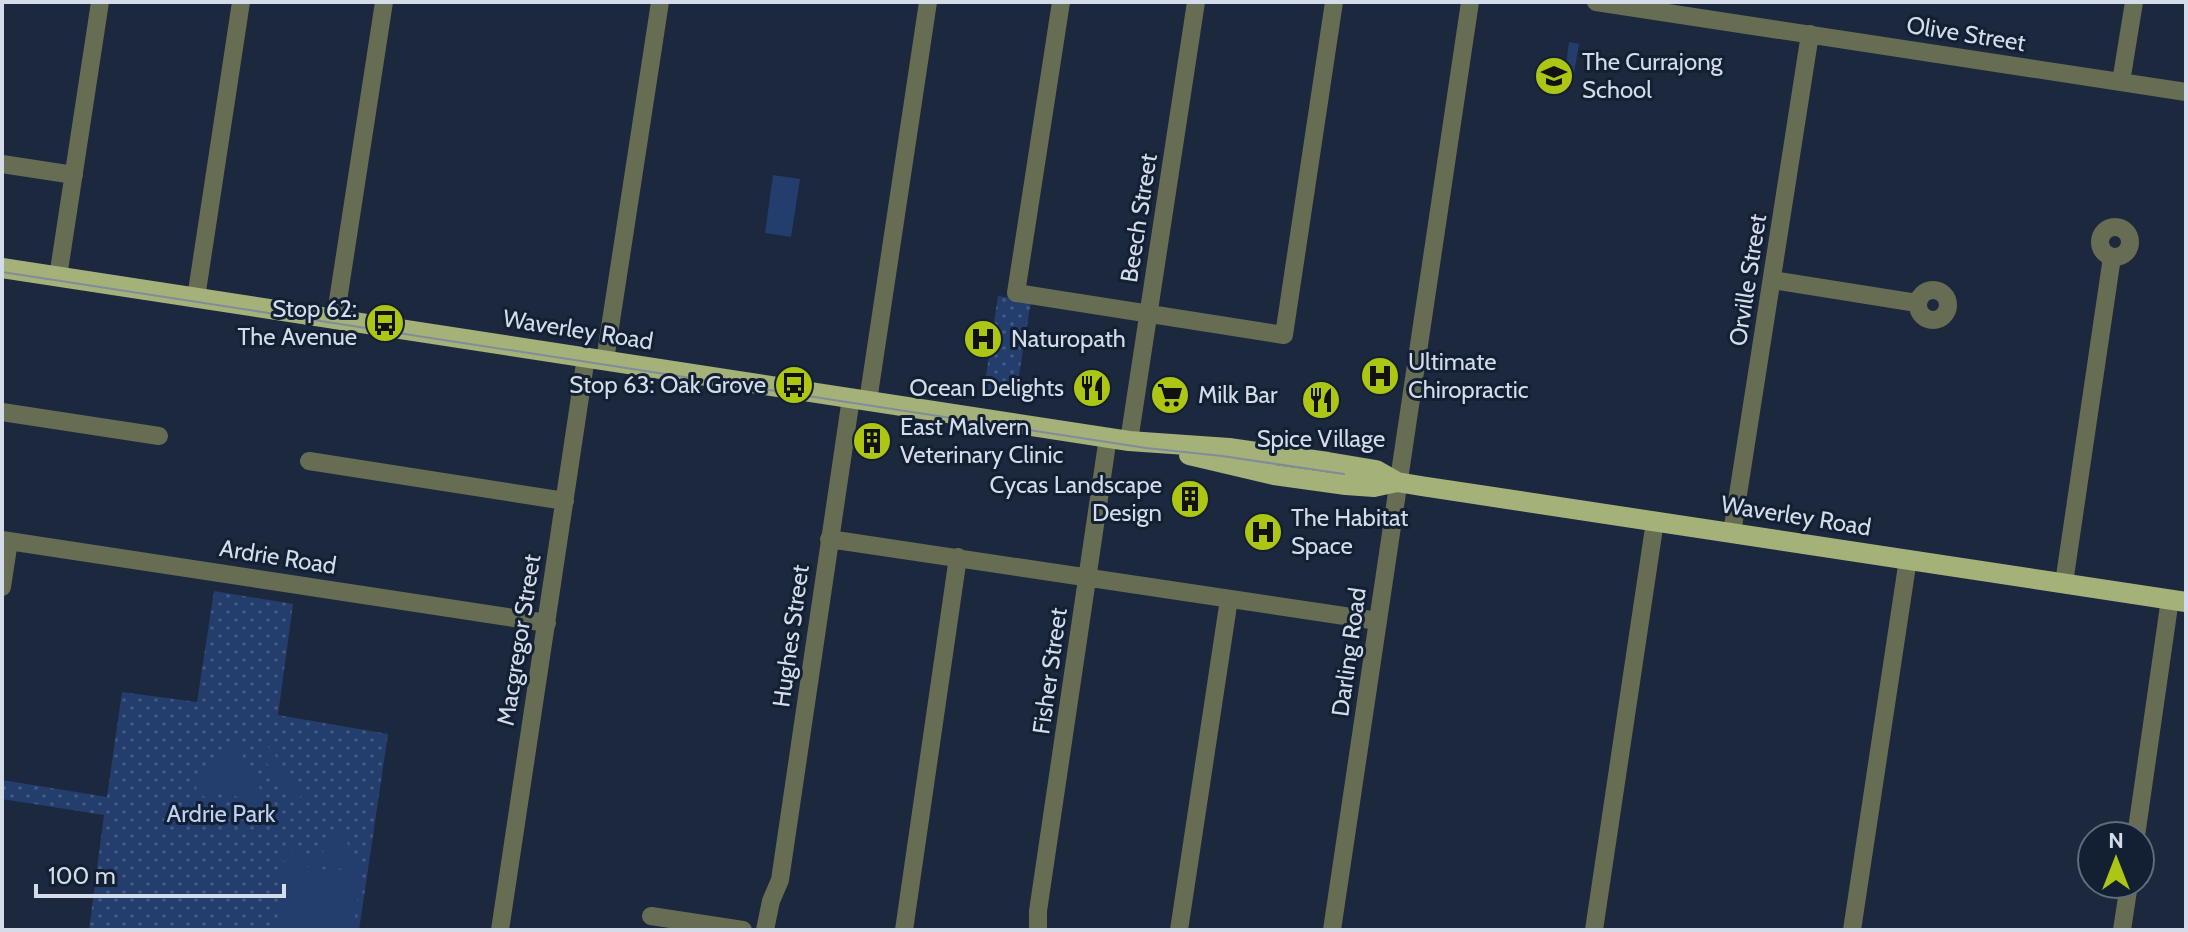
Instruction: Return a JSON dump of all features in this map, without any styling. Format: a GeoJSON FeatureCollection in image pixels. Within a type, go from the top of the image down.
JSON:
{"type":"FeatureCollection","features":[{"type":"Feature","properties":{"kind":"main road","name":"Waverley Road"},"geometry":{"type":"LineString","coordinates":[[2,268],[1138,442],[1229,448],[1328,462],[1376,470],[1397,482],[2178,601]]}},
{"type":"Feature","properties":{"kind":"street"},"geometry":{"type":"LineString","coordinates":[[58,277],[100,2]]}},
{"type":"Feature","properties":{"kind":"street"},"geometry":{"type":"LineString","coordinates":[[196,298],[241,2]]}},
{"type":"Feature","properties":{"kind":"street"},"geometry":{"type":"LineString","coordinates":[[335,320],[384,2]]}},
{"type":"Feature","properties":{"kind":"street","name":"Macgregor Street"},"geometry":{"type":"LineString","coordinates":[[500,930],[565,501],[596,359],[660,2]]}},
{"type":"Feature","properties":{"kind":"street","name":"Hughes Street"},"geometry":{"type":"LineString","coordinates":[[778,930],[782,897],[780,880],[829,539],[859,399],[928,2]]}},
{"type":"Feature","properties":{"kind":"street"},"geometry":{"type":"LineString","coordinates":[[1061,2],[1016,293],[1284,335],[1334,2]]}},
{"type":"Feature","properties":{"kind":"street","name":"Beech Street"},"geometry":{"type":"LineString","coordinates":[[1138,442],[1149,314],[1196,2]]}},
{"type":"Feature","properties":{"kind":"street","name":"Darling Road"},"geometry":{"type":"LineString","coordinates":[[1332,930],[1470,2]]}},
{"type":"Feature","properties":{"kind":"street","name":"Olive Street"},"geometry":{"type":"LineString","coordinates":[[1596,2],[2186,92]]}},
{"type":"Feature","properties":{"kind":"street"},"geometry":{"type":"LineString","coordinates":[[2121,82],[2134,2]]}},
{"type":"Feature","properties":{"kind":"street","name":"Orville Street"},"geometry":{"type":"LineString","coordinates":[[1732,533],[1810,34]]}},
{"type":"Feature","properties":{"kind":"street"},"geometry":{"type":"LineString","coordinates":[[2,164],[74,175]]}},
{"type":"Feature","properties":{"kind":"street"},"geometry":{"type":"LineString","coordinates":[[2064,583],[2112,257]]}},
{"type":"Feature","properties":{"kind":"street"},"geometry":{"type":"LineString","coordinates":[[1772,280],[1917,303]]}},
{"type":"Feature","properties":{"kind":"street"},"geometry":{"type":"LineString","coordinates":[[2,412],[159,436]]}},
{"type":"Feature","properties":{"kind":"street","name":"Fisher Street"},"geometry":{"type":"LineString","coordinates":[[1036,924],[1108,437]]}},
{"type":"Feature","properties":{"kind":"street"},"geometry":{"type":"LineString","coordinates":[[309,461],[565,501]]}},
{"type":"Feature","properties":{"kind":"street"},"geometry":{"type":"LineString","coordinates":[[1594,930],[1655,521]]}},
{"type":"Feature","properties":{"kind":"street"},"geometry":{"type":"LineString","coordinates":[[829,539],[1378,621]]}},
{"type":"Feature","properties":{"kind":"street"},"geometry":{"type":"LineString","coordinates":[[2,587],[5,540]]}},
{"type":"Feature","properties":{"kind":"street","name":"Ardrie Road"},"geometry":{"type":"LineString","coordinates":[[5,540],[547,623]]}},
{"type":"Feature","properties":{"kind":"street"},"geometry":{"type":"LineString","coordinates":[[904,930],[958,557]]}},
{"type":"Feature","properties":{"kind":"street"},"geometry":{"type":"LineString","coordinates":[[1852,930],[1908,559]]}},
{"type":"Feature","properties":{"kind":"street"},"geometry":{"type":"LineString","coordinates":[[1179,930],[1229,599]]}},
{"type":"Feature","properties":{"kind":"street"},"geometry":{"type":"LineString","coordinates":[[2139,820],[2178,601]]}},
{"type":"Feature","properties":{"kind":"street","name":"Hughes Street"},"geometry":{"type":"LineString","coordinates":[[765,930],[771,901],[780,880]]}},
{"type":"Feature","properties":{"kind":"street"},"geometry":{"type":"LineString","coordinates":[[2122,930],[2127,900]]}},
{"type":"Feature","properties":{"kind":"street"},"geometry":{"type":"LineString","coordinates":[[651,916],[743,930]]}},
{"type":"Feature","properties":{"kind":"green space"},"geometry":{"type":"Polygon","coordinates":[[[1569,42],[1579,44],[1574,73],[1565,72],[1569,42]]]}},
{"type":"Feature","properties":{"kind":"green space"},"geometry":{"type":"Polygon","coordinates":[[[773,175],[800,179],[791,237],[765,233],[773,175]]]}},
{"type":"Feature","properties":{"kind":"green space"},"geometry":{"type":"Polygon","coordinates":[[[998,296],[1031,301],[1016,394],[984,389],[998,296]]]}},
{"type":"Feature","properties":{"kind":"green space","name":"Ardrie Park"},"geometry":{"type":"Polygon","coordinates":[[[214,591],[293,604],[278,715],[388,734],[359,930],[89,930],[104,815],[2,799],[2,780],[107,797],[122,692],[197,702],[214,591]]]}},
{"type":"Feature","properties":{"kind":"green space"},"geometry":{"type":"Polygon","coordinates":[[[238,736],[243,757],[267,802],[265,813],[251,814],[239,798],[222,789],[205,797],[196,791],[198,777],[238,736]]]}},
{"type":"Feature","properties":{"kind":"green space"},"geometry":{"type":"Polygon","coordinates":[[[264,744],[305,793],[298,799],[291,799],[273,776],[259,746],[264,744]]]}},
{"type":"Feature","properties":{"kind":"green space"},"geometry":{"type":"Polygon","coordinates":[[[334,832],[342,832],[356,862],[367,868],[366,872],[279,858],[285,847],[312,860],[323,852],[334,832]]]}},
{"type":"Feature","properties":{"kind":"green space"},"geometry":{"type":"Polygon","coordinates":[[[284,863],[361,875],[353,930],[276,930],[284,863]]]}},
{"type":"Feature","properties":{"kind":"tram line"},"geometry":{"type":"LineString","coordinates":[[2,272],[1146,448],[1344,474]]}},
{"type":"Feature","properties":{"kind":"place","name":"The Currajong School"},"geometry":{"type":"Point","coordinates":[1554,76]}},
{"type":"Feature","properties":{"kind":"place","name":"Stop 62: The Avenue"},"geometry":{"type":"Point","coordinates":[385,323]}},
{"type":"Feature","properties":{"kind":"place","name":"Naturopath"},"geometry":{"type":"Point","coordinates":[983,339]}},
{"type":"Feature","properties":{"kind":"place","name":"Ultimate Chiropractic"},"geometry":{"type":"Point","coordinates":[1380,376]}},
{"type":"Feature","properties":{"kind":"place","name":"Stop 63: Oak Grove"},"geometry":{"type":"Point","coordinates":[794,385]}},
{"type":"Feature","properties":{"kind":"place","name":"Ocean Delights"},"geometry":{"type":"Point","coordinates":[1092,388]}},
{"type":"Feature","properties":{"kind":"place","name":"Milk Bar"},"geometry":{"type":"Point","coordinates":[1170,395]}},
{"type":"Feature","properties":{"kind":"place","name":"Spice Village"},"geometry":{"type":"Point","coordinates":[1321,400]}},
{"type":"Feature","properties":{"kind":"place","name":"East Malvern Veterinary Clinic"},"geometry":{"type":"Point","coordinates":[872,441]}},
{"type":"Feature","properties":{"kind":"place","name":"Cycas Landscape Design"},"geometry":{"type":"Point","coordinates":[1190,499]}},
{"type":"Feature","properties":{"kind":"place","name":"The Habitat Space"},"geometry":{"type":"Point","coordinates":[1263,532]}}]}
